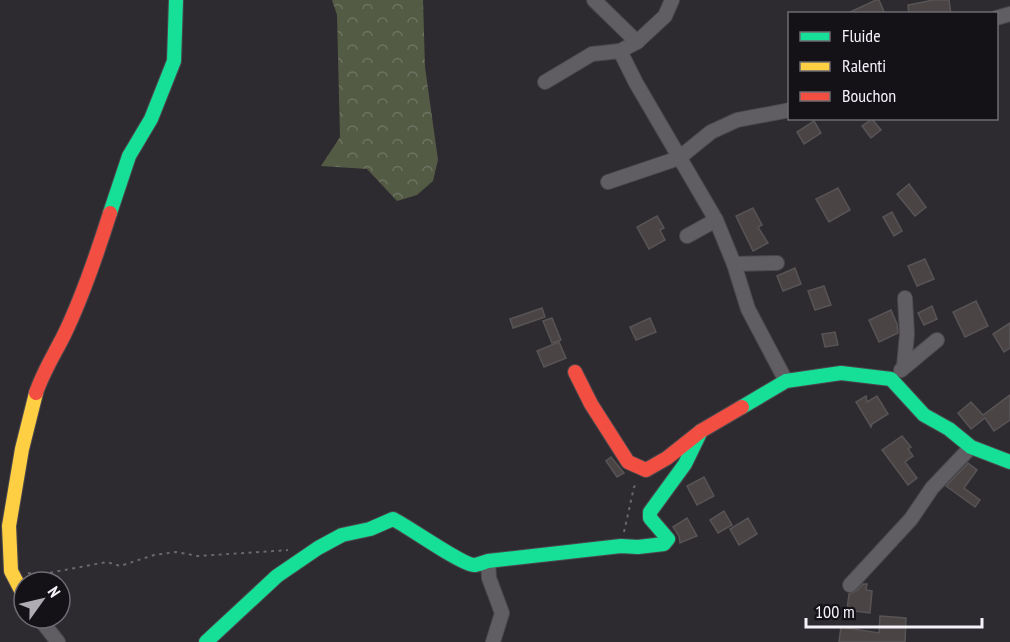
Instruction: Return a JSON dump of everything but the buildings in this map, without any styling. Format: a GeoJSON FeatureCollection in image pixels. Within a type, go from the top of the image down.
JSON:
{"type":"FeatureCollection","features":[{"type":"Feature","properties":{"kind":"street"},"geometry":{"type":"LineString","coordinates":[[11,571],[9,526],[22,449],[37,391],[44,369],[64,334],[96,256],[129,156],[151,119],[174,61],[176,0]]}},
{"type":"Feature","properties":{"kind":"street"},"geometry":{"type":"LineString","coordinates":[[594,0],[637,42]]}},
{"type":"Feature","properties":{"kind":"street"},"geometry":{"type":"LineString","coordinates":[[545,82],[592,54],[620,51],[637,42],[666,16],[672,0]]}},
{"type":"Feature","properties":{"kind":"street"},"geometry":{"type":"LineString","coordinates":[[620,51],[636,83],[716,220],[734,264],[748,309],[786,381]]}},
{"type":"Feature","properties":{"kind":"street"},"geometry":{"type":"LineString","coordinates":[[608,182],[679,158],[711,132],[737,120],[788,110]]}},
{"type":"Feature","properties":{"kind":"street"},"geometry":{"type":"LineString","coordinates":[[687,236],[716,220]]}},
{"type":"Feature","properties":{"kind":"street"},"geometry":{"type":"LineString","coordinates":[[734,264],[777,263]]}},
{"type":"Feature","properties":{"kind":"street"},"geometry":{"type":"LineString","coordinates":[[904,366],[907,334],[905,298]]}},
{"type":"Feature","properties":{"kind":"street"},"geometry":{"type":"LineString","coordinates":[[897,385],[898,373],[904,366],[938,340]]}},
{"type":"Feature","properties":{"kind":"street"},"geometry":{"type":"LineString","coordinates":[[575,372],[591,404],[628,462],[646,470],[667,458],[701,431],[786,381],[841,373],[887,378],[897,385],[924,415],[949,429],[971,447],[1010,462]]}},
{"type":"Feature","properties":{"kind":"street"},"geometry":{"type":"LineString","coordinates":[[207,642],[277,576],[318,548],[342,535],[370,529],[393,519],[411,528],[461,561],[474,565],[488,561],[621,546],[664,544],[668,539],[650,518],[651,512],[686,464],[701,431]]}},
{"type":"Feature","properties":{"kind":"street"},"geometry":{"type":"LineString","coordinates":[[850,585],[911,519],[932,488],[971,447]]}},
{"type":"Feature","properties":{"kind":"street"},"geometry":{"type":"LineString","coordinates":[[488,561],[489,578],[502,613],[493,642]]}},
{"type":"Feature","properties":{"kind":"street"},"geometry":{"type":"LineString","coordinates":[[48,630],[58,642]]}},
{"type":"Feature","properties":{"kind":"path"},"geometry":{"type":"LineString","coordinates":[[621,546],[634,487],[641,479],[644,469]]}},
{"type":"Feature","properties":{"kind":"path"},"geometry":{"type":"LineString","coordinates":[[11,571],[38,575],[107,561],[120,566],[154,555],[176,552],[198,556],[292,550]]}},
{"type":"Feature","properties":{"kind":"green space"},"geometry":{"type":"Polygon","coordinates":[[[332,0],[423,0],[425,67],[438,160],[433,181],[417,195],[397,201],[367,169],[321,166],[340,137],[337,15],[332,0]]]}},
{"type":"Feature","properties":{"kind":"traffic: fast"},"geometry":{"type":"LineString","coordinates":[[110,213],[129,156],[151,119],[174,61],[176,0]]}},
{"type":"Feature","properties":{"kind":"traffic: fast"},"geometry":{"type":"LineString","coordinates":[[742,407],[786,381],[841,373],[891,379],[924,415],[949,429],[971,447],[1010,462]]}},
{"type":"Feature","properties":{"kind":"traffic: fast"},"geometry":{"type":"LineString","coordinates":[[206,642],[277,576],[318,548],[342,535],[370,529],[393,519],[459,559],[474,565],[488,561],[621,546],[664,544],[668,539],[650,518],[650,512],[685,464],[701,431]]}},
{"type":"Feature","properties":{"kind":"traffic: slow"},"geometry":{"type":"LineString","coordinates":[[12,573],[9,526],[22,449],[36,393]]}},
{"type":"Feature","properties":{"kind":"traffic: jam"},"geometry":{"type":"LineString","coordinates":[[36,393],[77,305],[110,213]]}},
{"type":"Feature","properties":{"kind":"traffic: jam"},"geometry":{"type":"LineString","coordinates":[[575,372],[591,404],[628,462],[646,470],[667,458],[701,431],[742,407]]}}]}
